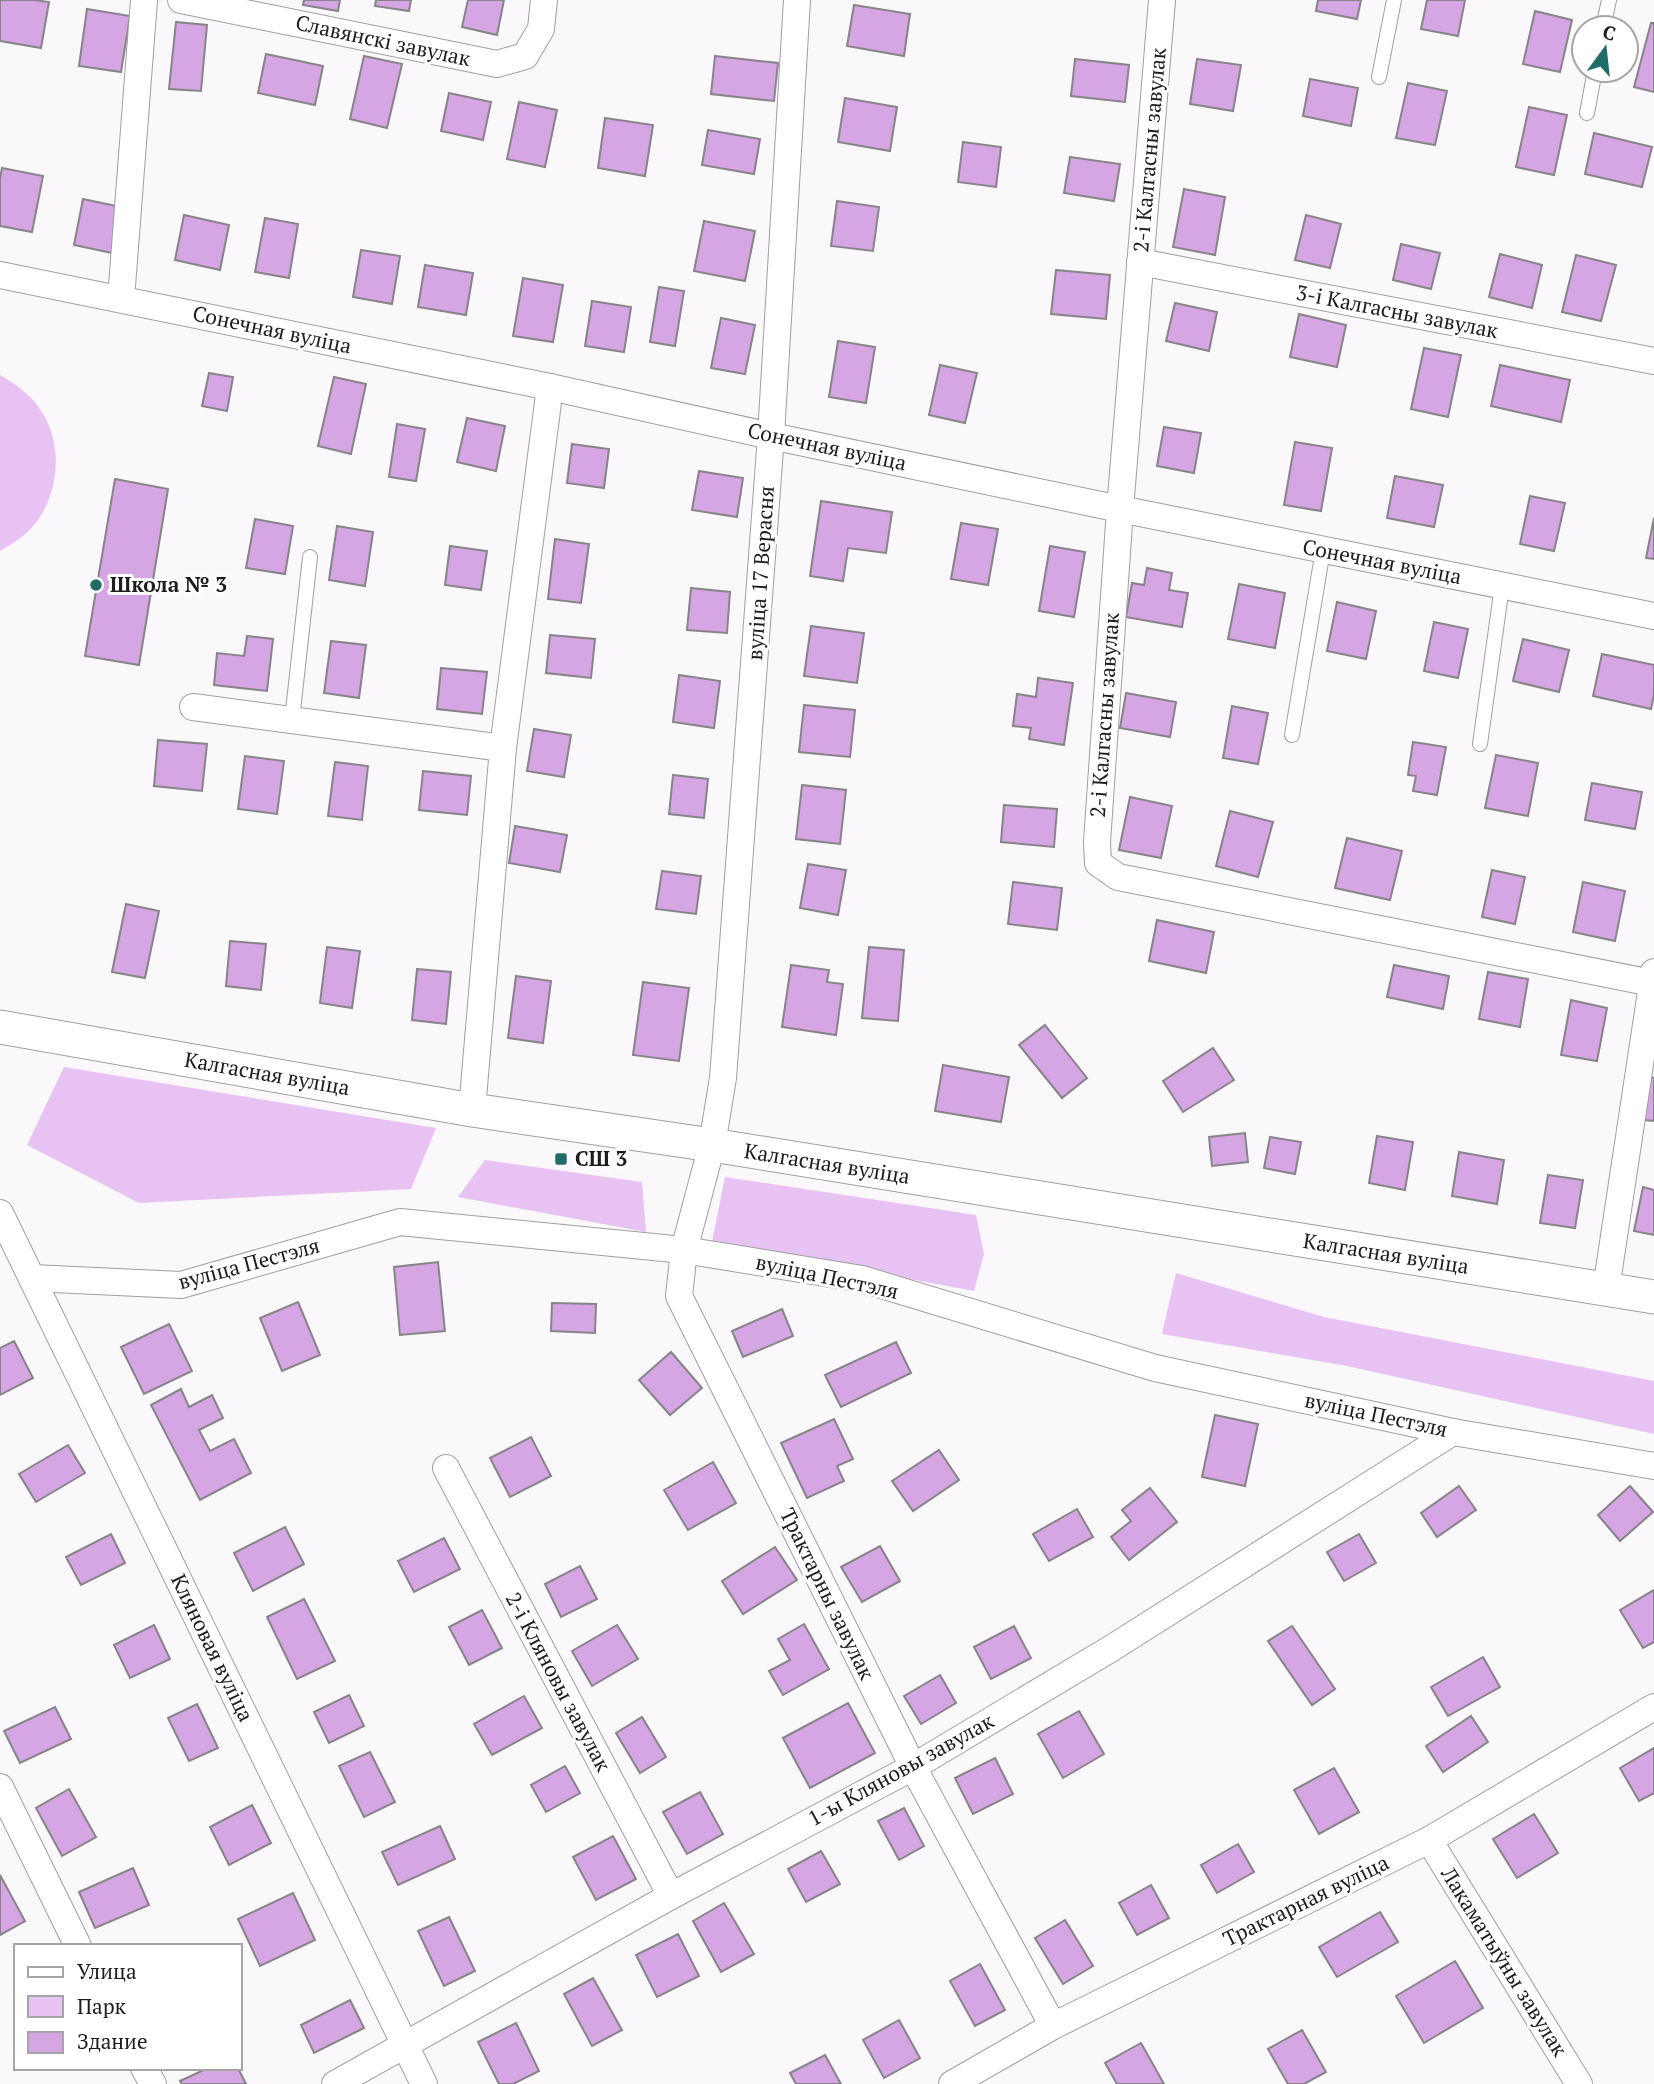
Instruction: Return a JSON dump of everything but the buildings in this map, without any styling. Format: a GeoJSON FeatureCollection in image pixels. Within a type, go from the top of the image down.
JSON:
{"type":"FeatureCollection","features":[{"type":"Feature","properties":{"kind":"street"},"geometry":{"type":"LineString","coordinates":[[121,299],[144,0]]}},
{"type":"Feature","properties":{"kind":"street","name":"Славянскі завулак"},"geometry":{"type":"LineString","coordinates":[[181,0],[497,64],[525,56],[541,29],[544,0]]}},
{"type":"Feature","properties":{"kind":"street","name":"вуліца 17 Верасня"},"geometry":{"type":"LineString","coordinates":[[712,1145],[723,1078],[771,436],[797,0]]}},
{"type":"Feature","properties":{"kind":"street","name":"2-і Калгасны завулак"},"geometry":{"type":"LineString","coordinates":[[1162,0],[1120,509],[1097,842],[1098,863],[1118,877],[1653,977]]}},
{"type":"Feature","properties":{"kind":"street","name":"3-і Калгасны завулак"},"geometry":{"type":"LineString","coordinates":[[1140,262],[1654,361]]}},
{"type":"Feature","properties":{"kind":"street","name":"Сонечная вуліца"},"geometry":{"type":"LineString","coordinates":[[0,275],[550,387],[1120,509],[1654,616]]}},
{"type":"Feature","properties":{"kind":"street"},"geometry":{"type":"LineString","coordinates":[[472,1110],[503,748],[550,387]]}},
{"type":"Feature","properties":{"kind":"street"},"geometry":{"type":"LineString","coordinates":[[193,708],[503,748]]}},
{"type":"Feature","properties":{"kind":"street"},"geometry":{"type":"LineString","coordinates":[[1606,1289],[1653,977]]}},
{"type":"Feature","properties":{"kind":"street","name":"Калгасная вуліца"},"geometry":{"type":"LineString","coordinates":[[0,1027],[472,1110],[712,1145],[1654,1297]]}},
{"type":"Feature","properties":{"kind":"street","name":"Трактарны завулак"},"geometry":{"type":"LineString","coordinates":[[712,1145],[684,1250],[679,1296],[913,1767],[1053,2026]]}},
{"type":"Feature","properties":{"kind":"street","name":"Кляновая вуліца"},"geometry":{"type":"LineString","coordinates":[[0,1213],[424,2084]]}},
{"type":"Feature","properties":{"kind":"street","name":"вуліца Пестэля"},"geometry":{"type":"LineString","coordinates":[[32,1278],[181,1286],[400,1222],[684,1250],[862,1279],[1154,1368],[1453,1432],[1654,1466]]}},
{"type":"Feature","properties":{"kind":"street","name":"1-ы Кляновы завулак"},"geometry":{"type":"LineString","coordinates":[[335,2084],[671,1896],[913,1767],[1112,1648],[1453,1432]]}},
{"type":"Feature","properties":{"kind":"street","name":"2-і Кляновы завулак"},"geometry":{"type":"LineString","coordinates":[[446,1468],[671,1896]]}},
{"type":"Feature","properties":{"kind":"street","name":"Трактарная вуліца"},"geometry":{"type":"LineString","coordinates":[[952,2084],[1053,2026],[1429,1840],[1654,1707]]}},
{"type":"Feature","properties":{"kind":"street"},"geometry":{"type":"LineString","coordinates":[[0,1787],[77,1944]]}},
{"type":"Feature","properties":{"kind":"street","name":"Лакаматыўны завулак"},"geometry":{"type":"LineString","coordinates":[[1429,1840],[1579,2084]]}},
{"type":"Feature","properties":{"kind":"lane"},"geometry":{"type":"LineString","coordinates":[[1379,77],[1394,0]]}},
{"type":"Feature","properties":{"kind":"lane"},"geometry":{"type":"LineString","coordinates":[[1587,113],[1592,84]]}},
{"type":"Feature","properties":{"kind":"lane"},"geometry":{"type":"LineString","coordinates":[[1292,735],[1323,550]]}},
{"type":"Feature","properties":{"kind":"lane"},"geometry":{"type":"LineString","coordinates":[[292,720],[310,556]]}},
{"type":"Feature","properties":{"kind":"lane"},"geometry":{"type":"LineString","coordinates":[[1480,744],[1502,586]]}},
{"type":"Feature","properties":{"kind":"green space"},"geometry":{"type":"Polygon","coordinates":[[[0,375],[29,396],[46,419],[52,433],[56,465],[50,497],[43,512],[27,533],[0,551],[0,375]]]}},
{"type":"Feature","properties":{"kind":"green space"},"geometry":{"type":"Polygon","coordinates":[[[64,1067],[436,1128],[411,1189],[139,1203],[27,1145],[64,1067]]]}},
{"type":"Feature","properties":{"kind":"green space"},"geometry":{"type":"Polygon","coordinates":[[[485,1160],[642,1182],[646,1232],[458,1197],[485,1160]]]}},
{"type":"Feature","properties":{"kind":"green space"},"geometry":{"type":"Polygon","coordinates":[[[725,1177],[976,1215],[984,1254],[974,1291],[712,1242],[725,1177]]]}},
{"type":"Feature","properties":{"kind":"green space"},"geometry":{"type":"Polygon","coordinates":[[[1176,1273],[1324,1317],[1654,1381],[1654,1434],[1347,1366],[1162,1334],[1176,1273]]]}},
{"type":"Feature","properties":{"kind":"place","name":"Школа № 3"},"geometry":{"type":"Point","coordinates":[96,585]}},
{"type":"Feature","properties":{"kind":"place","name":"СШ 3"},"geometry":{"type":"Point","coordinates":[561,1159]}}]}
